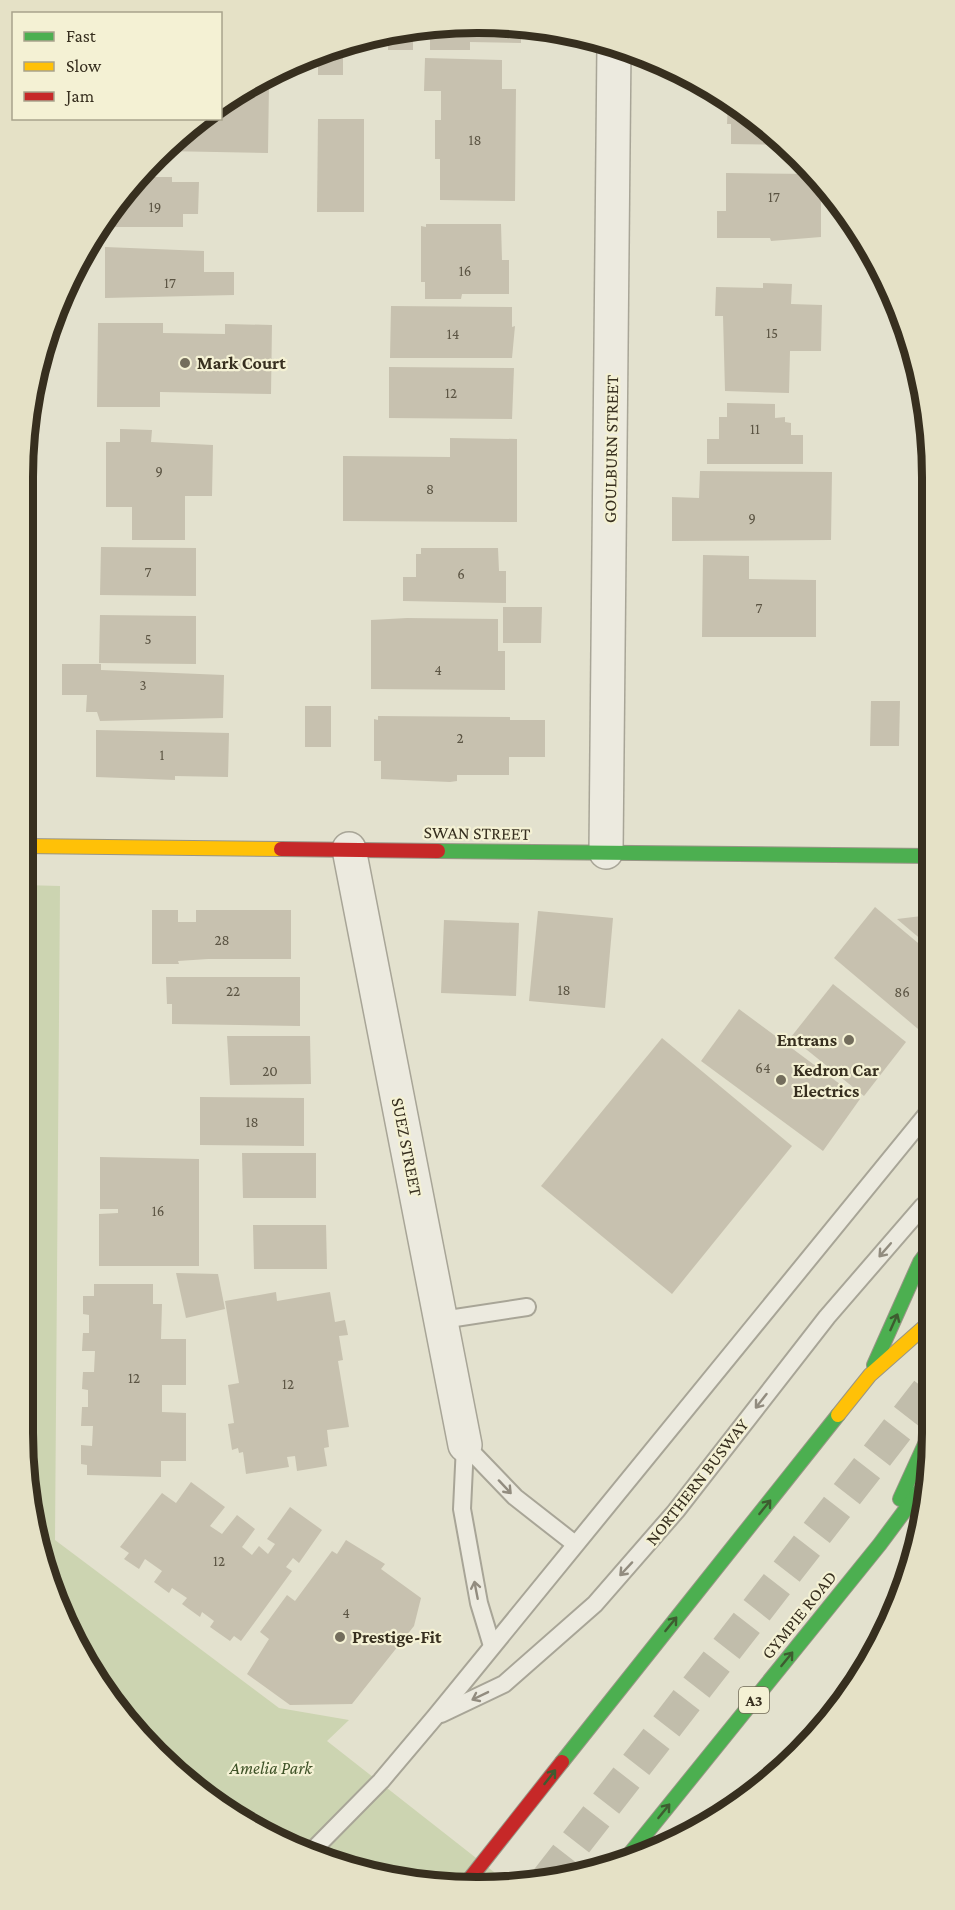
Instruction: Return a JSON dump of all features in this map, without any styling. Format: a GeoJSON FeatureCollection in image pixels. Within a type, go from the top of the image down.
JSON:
{"type":"FeatureCollection","features":[{"type":"Feature","properties":{"kind":"main road","name":"SWAN STREET"},"geometry":{"type":"LineString","coordinates":[[33,846],[922,856]]}},
{"type":"Feature","properties":{"kind":"main road"},"geometry":{"type":"LineString","coordinates":[[870,1375],[922,1259]]}},
{"type":"Feature","properties":{"kind":"main road"},"geometry":{"type":"LineString","coordinates":[[471,1877],[870,1375],[922,1329]]}},
{"type":"Feature","properties":{"kind":"main road","name":"A3"},"geometry":{"type":"LineString","coordinates":[[880,1544],[921,1454]]}},
{"type":"Feature","properties":{"kind":"main road","name":"GYMPIE ROAD"},"geometry":{"type":"LineString","coordinates":[[635,1848],[880,1544],[918,1493]]}},
{"type":"Feature","properties":{"kind":"main road"},"geometry":{"type":"LineString","coordinates":[[462,1866],[514,1823]]}},
{"type":"Feature","properties":{"kind":"street","name":"GOULBURN STREET"},"geometry":{"type":"LineString","coordinates":[[606,852],[614,55]]}},
{"type":"Feature","properties":{"kind":"street","name":"SUEZ STREET"},"geometry":{"type":"LineString","coordinates":[[349,849],[465,1445]]}},
{"type":"Feature","properties":{"kind":"lane","name":"NORTHERN BUSWAY"},"geometry":{"type":"LineString","coordinates":[[317,1846],[381,1781],[435,1717],[922,1120]]}},
{"type":"Feature","properties":{"kind":"lane","name":"NORTHERN BUSWAY"},"geometry":{"type":"LineString","coordinates":[[435,1717],[504,1684],[595,1604],[676,1511],[827,1317],[922,1207]]}},
{"type":"Feature","properties":{"kind":"lane"},"geometry":{"type":"LineString","coordinates":[[442,1320],[527,1307]]}},
{"type":"Feature","properties":{"kind":"lane"},"geometry":{"type":"LineString","coordinates":[[465,1445],[515,1497],[575,1544]]}},
{"type":"Feature","properties":{"kind":"lane"},"geometry":{"type":"LineString","coordinates":[[465,1445],[462,1509],[479,1603],[492,1646]]}},
{"type":"Feature","properties":{"kind":"green space","name":"Amelia Park"},"geometry":{"type":"Polygon","coordinates":[[[33,885],[60,886],[55,1540],[279,1708],[349,1720],[327,1741],[499,1876],[448,1876],[419,1873],[362,1862],[307,1843],[255,1817],[184,1767],[143,1726],[108,1679],[79,1629],[67,1603],[48,1548],[34,1462],[33,885]]]}},
{"type":"Feature","properties":{"kind":"building"},"geometry":{"type":"Polygon","coordinates":[[[478,33],[530,36],[521,39],[521,43],[470,42],[470,50],[430,50],[430,36],[478,33]]]}},
{"type":"Feature","properties":{"kind":"building"},"geometry":{"type":"Polygon","coordinates":[[[413,38],[413,50],[388,50],[388,43],[413,38]]]}},
{"type":"Feature","properties":{"kind":"building"},"geometry":{"type":"Polygon","coordinates":[[[343,54],[343,75],[318,75],[318,63],[343,54]]]}},
{"type":"Feature","properties":{"kind":"building"},"geometry":{"type":"Polygon","coordinates":[[[425,58],[502,60],[502,89],[516,89],[515,201],[440,200],[440,159],[435,159],[435,120],[441,120],[441,91],[424,91],[425,58]]]}},
{"type":"Feature","properties":{"kind":"building"},"geometry":{"type":"Polygon","coordinates":[[[269,85],[268,153],[175,151],[214,120],[222,120],[222,114],[231,108],[269,85]]]}},
{"type":"Feature","properties":{"kind":"building"},"geometry":{"type":"Polygon","coordinates":[[[728,111],[773,145],[731,144],[731,124],[727,124],[728,111]]]}},
{"type":"Feature","properties":{"kind":"building"},"geometry":{"type":"Polygon","coordinates":[[[318,119],[364,119],[364,212],[317,212],[318,119]]]}},
{"type":"Feature","properties":{"kind":"building"},"geometry":{"type":"Polygon","coordinates":[[[726,173],[802,174],[821,196],[821,237],[771,241],[770,238],[717,238],[717,211],[726,211],[726,173]]]}},
{"type":"Feature","properties":{"kind":"building"},"geometry":{"type":"Polygon","coordinates":[[[150,177],[172,177],[172,182],[199,182],[198,214],[183,214],[183,227],[111,227],[150,177]]]}},
{"type":"Feature","properties":{"kind":"building"},"geometry":{"type":"Polygon","coordinates":[[[426,224],[501,224],[502,260],[509,260],[509,294],[462,294],[461,299],[425,299],[425,282],[421,282],[421,226],[426,227],[426,224]]]}},
{"type":"Feature","properties":{"kind":"building"},"geometry":{"type":"Polygon","coordinates":[[[105,247],[204,251],[204,272],[234,272],[234,295],[105,298],[105,247]]]}},
{"type":"Feature","properties":{"kind":"building"},"geometry":{"type":"Polygon","coordinates":[[[763,283],[792,284],[791,304],[822,305],[821,351],[790,351],[789,393],[725,391],[723,316],[715,316],[716,287],[763,288],[763,283]]]}},
{"type":"Feature","properties":{"kind":"building"},"geometry":{"type":"Polygon","coordinates":[[[391,306],[512,307],[512,327],[515,326],[512,358],[390,358],[391,306]]]}},
{"type":"Feature","properties":{"kind":"building","name":"Mark Court"},"geometry":{"type":"Polygon","coordinates":[[[98,323],[163,323],[163,333],[225,334],[225,324],[272,325],[271,394],[160,392],[160,407],[97,407],[98,323]]]}},
{"type":"Feature","properties":{"kind":"building"},"geometry":{"type":"Polygon","coordinates":[[[389,367],[514,368],[512,419],[389,418],[389,367]]]}},
{"type":"Feature","properties":{"kind":"building"},"geometry":{"type":"Polygon","coordinates":[[[727,403],[775,404],[775,418],[785,417],[785,422],[791,423],[791,435],[803,435],[803,464],[707,464],[707,439],[719,439],[719,417],[727,417],[727,403]]]}},
{"type":"Feature","properties":{"kind":"building"},"geometry":{"type":"Polygon","coordinates":[[[120,429],[152,430],[151,442],[213,445],[212,496],[185,496],[185,540],[132,540],[132,507],[106,507],[106,442],[120,442],[120,429]]]}},
{"type":"Feature","properties":{"kind":"building"},"geometry":{"type":"Polygon","coordinates":[[[450,438],[517,439],[517,522],[343,521],[343,456],[450,457],[450,438]]]}},
{"type":"Feature","properties":{"kind":"building"},"geometry":{"type":"Polygon","coordinates":[[[921,448],[922,489],[921,489],[921,448]]]}},
{"type":"Feature","properties":{"kind":"building"},"geometry":{"type":"Polygon","coordinates":[[[700,471],[832,472],[831,540],[672,541],[672,497],[699,498],[700,471]]]}},
{"type":"Feature","properties":{"kind":"building"},"geometry":{"type":"Polygon","coordinates":[[[101,547],[196,548],[196,596],[100,595],[101,547]]]}},
{"type":"Feature","properties":{"kind":"building"},"geometry":{"type":"Polygon","coordinates":[[[421,548],[498,548],[499,571],[506,571],[506,603],[403,601],[403,577],[416,577],[416,554],[421,554],[421,548]]]}},
{"type":"Feature","properties":{"kind":"building"},"geometry":{"type":"Polygon","coordinates":[[[703,555],[749,556],[749,579],[816,580],[816,637],[702,637],[703,555]]]}},
{"type":"Feature","properties":{"kind":"building"},"geometry":{"type":"Polygon","coordinates":[[[503,607],[542,607],[541,643],[503,643],[503,607]]]}},
{"type":"Feature","properties":{"kind":"building"},"geometry":{"type":"Polygon","coordinates":[[[100,615],[196,616],[196,664],[99,663],[100,615]]]}},
{"type":"Feature","properties":{"kind":"building"},"geometry":{"type":"Polygon","coordinates":[[[498,619],[498,651],[505,651],[505,690],[371,689],[371,620],[498,619]]]}},
{"type":"Feature","properties":{"kind":"building"},"geometry":{"type":"Polygon","coordinates":[[[62,664],[101,664],[101,670],[224,675],[223,718],[100,721],[97,712],[86,712],[87,695],[62,695],[62,664]]]}},
{"type":"Feature","properties":{"kind":"building"},"geometry":{"type":"Polygon","coordinates":[[[871,701],[900,701],[899,746],[870,746],[871,701]]]}},
{"type":"Feature","properties":{"kind":"building"},"geometry":{"type":"Polygon","coordinates":[[[305,706],[331,706],[331,747],[305,747],[305,706]]]}},
{"type":"Feature","properties":{"kind":"building"},"geometry":{"type":"Polygon","coordinates":[[[378,716],[510,717],[510,720],[545,720],[545,757],[509,757],[509,775],[457,775],[457,781],[450,782],[381,779],[381,761],[374,761],[374,719],[378,720],[378,716]]]}},
{"type":"Feature","properties":{"kind":"building"},"geometry":{"type":"Polygon","coordinates":[[[96,730],[229,733],[228,777],[175,776],[175,780],[96,777],[96,730]]]}},
{"type":"Feature","properties":{"kind":"building"},"geometry":{"type":"Polygon","coordinates":[[[875,907],[922,946],[922,1032],[834,958],[875,907]]]}},
{"type":"Feature","properties":{"kind":"building"},"geometry":{"type":"Polygon","coordinates":[[[152,910],[178,910],[178,922],[196,922],[196,910],[291,910],[291,959],[208,959],[178,961],[179,964],[152,964],[152,910]]]}},
{"type":"Feature","properties":{"kind":"building"},"geometry":{"type":"Polygon","coordinates":[[[538,911],[613,918],[605,1008],[529,1001],[538,911]]]}},
{"type":"Feature","properties":{"kind":"building"},"geometry":{"type":"Polygon","coordinates":[[[922,916],[922,940],[897,919],[922,916]]]}},
{"type":"Feature","properties":{"kind":"building"},"geometry":{"type":"Polygon","coordinates":[[[444,920],[519,923],[516,996],[441,993],[444,920]]]}},
{"type":"Feature","properties":{"kind":"building"},"geometry":{"type":"Polygon","coordinates":[[[166,977],[300,977],[300,1026],[172,1024],[172,1004],[167,1004],[166,977]]]}},
{"type":"Feature","properties":{"kind":"building","name":"Entrans"},"geometry":{"type":"Polygon","coordinates":[[[833,984],[906,1042],[864,1096],[791,1037],[833,984]]]}},
{"type":"Feature","properties":{"kind":"building","name":"Kedron Car Electrics"},"geometry":{"type":"Polygon","coordinates":[[[739,1009],[860,1099],[823,1151],[701,1061],[739,1009]]]}},
{"type":"Feature","properties":{"kind":"building"},"geometry":{"type":"Polygon","coordinates":[[[227,1036],[310,1036],[311,1084],[230,1085],[227,1036]]]}},
{"type":"Feature","properties":{"kind":"building"},"geometry":{"type":"Polygon","coordinates":[[[662,1038],[792,1146],[672,1294],[541,1186],[662,1038]]]}},
{"type":"Feature","properties":{"kind":"building"},"geometry":{"type":"Polygon","coordinates":[[[200,1097],[304,1098],[304,1146],[200,1145],[200,1097]]]}},
{"type":"Feature","properties":{"kind":"building"},"geometry":{"type":"Polygon","coordinates":[[[242,1153],[316,1153],[316,1198],[243,1198],[242,1153]]]}},
{"type":"Feature","properties":{"kind":"building"},"geometry":{"type":"Polygon","coordinates":[[[100,1157],[199,1159],[199,1266],[99,1266],[99,1214],[118,1213],[118,1209],[100,1209],[100,1157]]]}},
{"type":"Feature","properties":{"kind":"building"},"geometry":{"type":"Polygon","coordinates":[[[253,1225],[326,1225],[327,1269],[254,1269],[253,1225]]]}},
{"type":"Feature","properties":{"kind":"building"},"geometry":{"type":"Polygon","coordinates":[[[176,1273],[218,1274],[225,1309],[186,1318],[176,1273]]]}},
{"type":"Feature","properties":{"kind":"building"},"geometry":{"type":"Polygon","coordinates":[[[94,1284],[153,1284],[153,1304],[162,1304],[161,1339],[186,1339],[186,1385],[162,1385],[162,1412],[186,1413],[186,1461],[161,1461],[161,1477],[87,1475],[87,1465],[81,1464],[81,1445],[92,1446],[93,1426],[81,1426],[82,1407],[88,1407],[88,1390],[82,1389],[83,1372],[94,1372],[95,1351],[82,1351],[83,1333],[89,1333],[89,1315],[83,1314],[83,1296],[94,1296],[94,1284]]]}},
{"type":"Feature","properties":{"kind":"building"},"geometry":{"type":"Polygon","coordinates":[[[276,1292],[277,1301],[330,1292],[335,1322],[345,1320],[348,1335],[339,1336],[343,1360],[338,1361],[349,1427],[327,1430],[329,1447],[324,1448],[327,1466],[297,1471],[295,1456],[287,1457],[289,1467],[246,1474],[243,1452],[239,1453],[238,1448],[232,1450],[228,1424],[234,1423],[228,1385],[239,1383],[225,1301],[276,1292]]]}},
{"type":"Feature","properties":{"kind":"building"},"geometry":{"type":"Polygon","coordinates":[[[191,1482],[225,1507],[210,1526],[222,1534],[237,1515],[255,1529],[242,1547],[252,1555],[259,1546],[268,1554],[275,1544],[267,1539],[290,1507],[322,1530],[299,1563],[293,1558],[286,1567],[292,1571],[241,1641],[234,1636],[230,1641],[210,1627],[214,1621],[202,1612],[200,1617],[182,1604],[187,1598],[172,1588],[169,1593],[154,1582],[162,1571],[145,1559],[139,1569],[124,1559],[129,1553],[120,1547],[162,1493],[176,1503],[191,1482]]]}},
{"type":"Feature","properties":{"kind":"building"},"geometry":{"type":"Polygon","coordinates":[[[346,1540],[385,1564],[381,1569],[421,1598],[414,1626],[352,1704],[290,1705],[247,1674],[269,1639],[260,1632],[287,1595],[295,1601],[332,1551],[337,1554],[346,1540]]]}},
{"type":"Feature","properties":{"kind":"tunnel"},"geometry":{"type":"LineString","coordinates":[[555,1870],[922,1398]]}},
{"type":"Feature","properties":{"kind":"traffic: fast"},"geometry":{"type":"LineString","coordinates":[[438,851],[922,856]]}},
{"type":"Feature","properties":{"kind":"traffic: fast"},"geometry":{"type":"LineString","coordinates":[[874,1365],[922,1259]]}},
{"type":"Feature","properties":{"kind":"traffic: fast"},"geometry":{"type":"LineString","coordinates":[[562,1762],[838,1415]]}},
{"type":"Feature","properties":{"kind":"traffic: fast"},"geometry":{"type":"LineString","coordinates":[[900,1499],[921,1452]]}},
{"type":"Feature","properties":{"kind":"traffic: fast"},"geometry":{"type":"LineString","coordinates":[[635,1848],[880,1544],[918,1493]]}},
{"type":"Feature","properties":{"kind":"traffic: slow"},"geometry":{"type":"LineString","coordinates":[[33,846],[281,849]]}},
{"type":"Feature","properties":{"kind":"traffic: slow"},"geometry":{"type":"LineString","coordinates":[[838,1415],[870,1375],[922,1329]]}},
{"type":"Feature","properties":{"kind":"traffic: jam"},"geometry":{"type":"LineString","coordinates":[[281,849],[438,851]]}},
{"type":"Feature","properties":{"kind":"traffic: jam"},"geometry":{"type":"LineString","coordinates":[[471,1877],[562,1762]]}},
{"type":"Feature","properties":{"kind":"place","name":"Mark Court"},"geometry":{"type":"Point","coordinates":[185,363]}},
{"type":"Feature","properties":{"kind":"place","name":"Entrans"},"geometry":{"type":"Point","coordinates":[849,1040]}},
{"type":"Feature","properties":{"kind":"place","name":"Kedron Car Electrics"},"geometry":{"type":"Point","coordinates":[781,1080]}},
{"type":"Feature","properties":{"kind":"place","name":"Prestige-Fit"},"geometry":{"type":"Point","coordinates":[340,1637]}}]}
